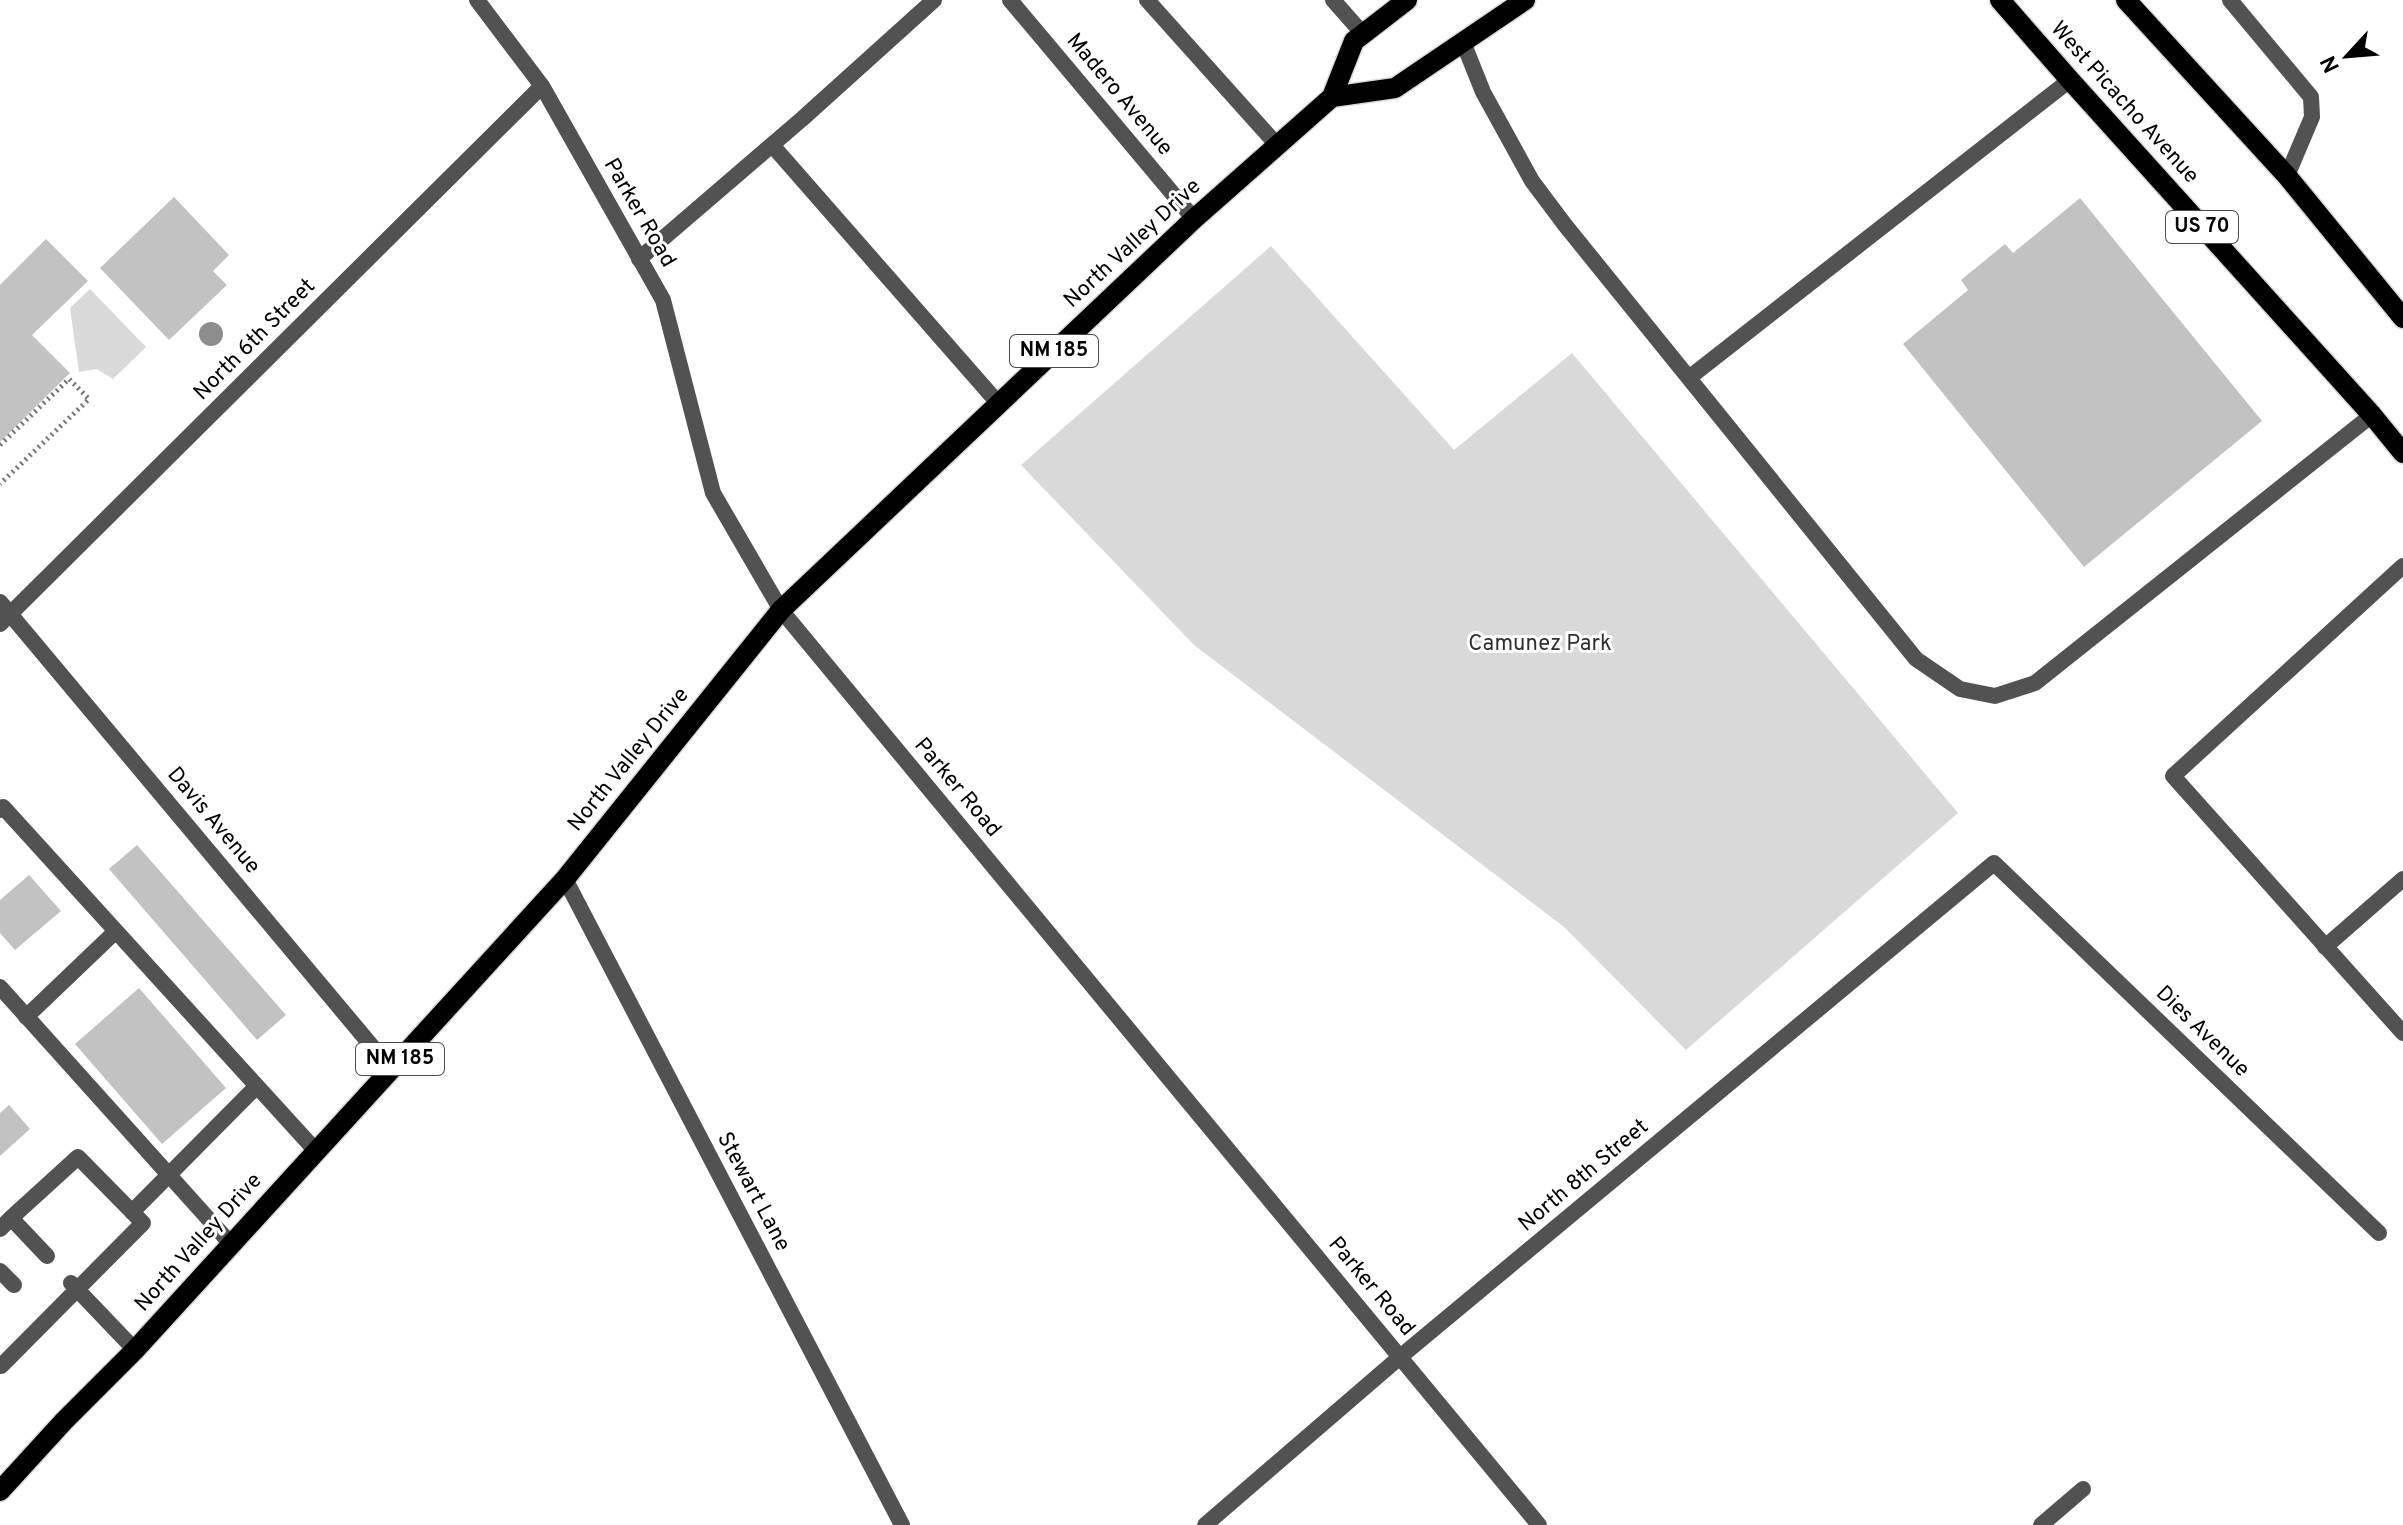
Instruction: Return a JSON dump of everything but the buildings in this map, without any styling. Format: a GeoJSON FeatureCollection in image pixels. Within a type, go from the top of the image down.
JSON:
{"type":"FeatureCollection","features":[{"type":"Feature","properties":{"kind":"main road","name":"North Valley Drive"},"geometry":{"type":"LineString","coordinates":[[0,1491],[135,1350],[565,879],[781,610],[1194,219],[1332,97],[1354,41],[1407,0]]}},
{"type":"Feature","properties":{"kind":"main road"},"geometry":{"type":"LineString","coordinates":[[1332,97],[1395,88],[1525,0]]}},
{"type":"Feature","properties":{"kind":"main road","name":"West Picacho Avenue"},"geometry":{"type":"LineString","coordinates":[[2000,0],[2403,453]]}},
{"type":"Feature","properties":{"kind":"main road"},"geometry":{"type":"LineString","coordinates":[[2126,0],[2287,176],[2403,318]]}},
{"type":"Feature","properties":{"kind":"street","name":"Parker Road"},"geometry":{"type":"LineString","coordinates":[[477,0],[542,86],[663,300],[713,493],[781,610],[1539,1525]]}},
{"type":"Feature","properties":{"kind":"street"},"geometry":{"type":"LineString","coordinates":[[639,259],[934,0]]}},
{"type":"Feature","properties":{"kind":"street","name":"Madero Avenue"},"geometry":{"type":"LineString","coordinates":[[1010,0],[1194,219]]}},
{"type":"Feature","properties":{"kind":"street"},"geometry":{"type":"LineString","coordinates":[[1147,0],[1277,145]]}},
{"type":"Feature","properties":{"kind":"street"},"geometry":{"type":"LineString","coordinates":[[1333,0],[1363,34]]}},
{"type":"Feature","properties":{"kind":"street"},"geometry":{"type":"LineString","coordinates":[[2230,0],[2311,97],[2312,117],[2287,176]]}},
{"type":"Feature","properties":{"kind":"street"},"geometry":{"type":"LineString","coordinates":[[1463,42],[1483,92],[1532,181],[1916,659],[1960,689],[1995,696],[2035,683],[2372,415]]}},
{"type":"Feature","properties":{"kind":"street"},"geometry":{"type":"LineString","coordinates":[[1690,377],[2070,80]]}},
{"type":"Feature","properties":{"kind":"street","name":"North 6th Street"},"geometry":{"type":"LineString","coordinates":[[3,614],[542,86]]}},
{"type":"Feature","properties":{"kind":"street"},"geometry":{"type":"LineString","coordinates":[[772,145],[998,403]]}},
{"type":"Feature","properties":{"kind":"street"},"geometry":{"type":"LineString","coordinates":[[2403,566],[2173,776],[2403,1033]]}},
{"type":"Feature","properties":{"kind":"street","name":"Davis Avenue"},"geometry":{"type":"LineString","coordinates":[[3,614],[391,1069]]}},
{"type":"Feature","properties":{"kind":"street"},"geometry":{"type":"LineString","coordinates":[[0,810],[3,807],[316,1151]]}},
{"type":"Feature","properties":{"kind":"street","name":"North 8th Street"},"geometry":{"type":"LineString","coordinates":[[1205,1525],[1400,1357],[1994,863]]}},
{"type":"Feature","properties":{"kind":"street","name":"Dies Avenue"},"geometry":{"type":"LineString","coordinates":[[1994,863],[2379,1233]]}},
{"type":"Feature","properties":{"kind":"street","name":"Stewart Lane"},"geometry":{"type":"LineString","coordinates":[[565,879],[902,1525]]}},
{"type":"Feature","properties":{"kind":"street"},"geometry":{"type":"LineString","coordinates":[[2325,947],[2403,879]]}},
{"type":"Feature","properties":{"kind":"street"},"geometry":{"type":"LineString","coordinates":[[26,1017],[115,932]]}},
{"type":"Feature","properties":{"kind":"street"},"geometry":{"type":"LineString","coordinates":[[0,987],[231,1244]]}},
{"type":"Feature","properties":{"kind":"street"},"geometry":{"type":"LineString","coordinates":[[132,1212],[257,1086]]}},
{"type":"Feature","properties":{"kind":"street"},"geometry":{"type":"LineString","coordinates":[[0,1365],[42,1316],[143,1223],[78,1157],[6,1224],[47,1256]]}},
{"type":"Feature","properties":{"kind":"street"},"geometry":{"type":"LineString","coordinates":[[0,1271],[14,1285]]}},
{"type":"Feature","properties":{"kind":"street"},"geometry":{"type":"LineString","coordinates":[[74,1286],[135,1350]]}},
{"type":"Feature","properties":{"kind":"street"},"geometry":{"type":"LineString","coordinates":[[2041,1525],[2083,1489]]}},
{"type":"Feature","properties":{"kind":"path"},"geometry":{"type":"LineString","coordinates":[[0,445],[69,379],[89,399],[0,484]]}},
{"type":"Feature","properties":{"kind":"green space","name":"Camunez Park"},"geometry":{"type":"Polygon","coordinates":[[[1271,246],[1454,450],[1572,353],[1958,813],[1686,1050],[1564,927],[1194,645],[1021,465],[1271,246]]]}},
{"type":"Feature","properties":{"kind":"green space"},"geometry":{"type":"Polygon","coordinates":[[[90,289],[146,347],[113,379],[97,369],[79,372],[70,308],[90,289]]]}}]}
